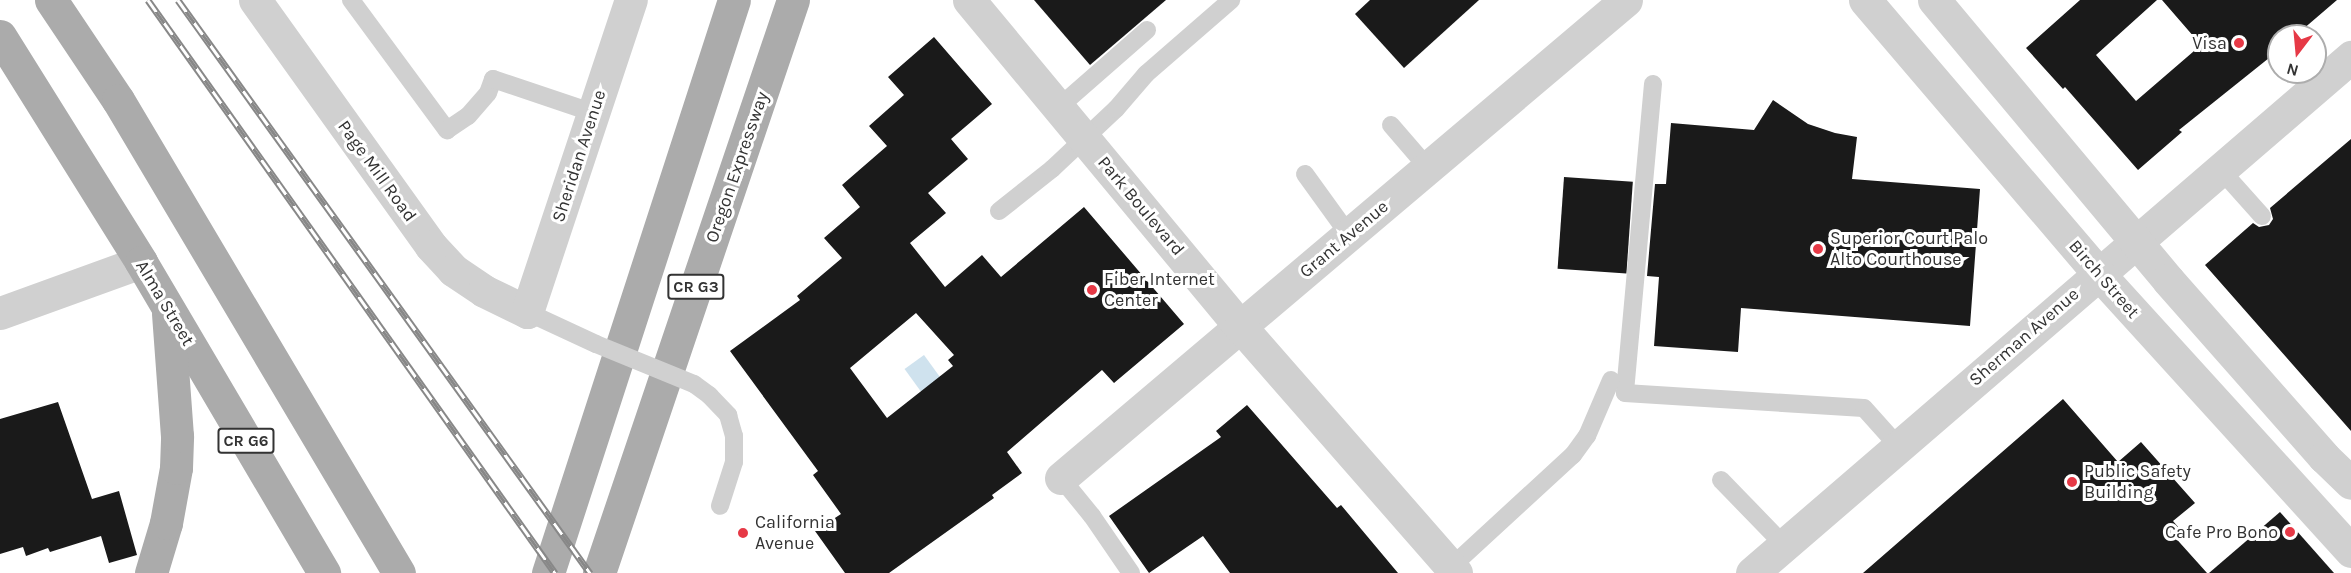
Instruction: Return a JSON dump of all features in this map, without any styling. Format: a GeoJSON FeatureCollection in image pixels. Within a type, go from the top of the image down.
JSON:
{"type":"FeatureCollection","features":[{"type":"Feature","properties":{"kind":"main road"},"geometry":{"type":"LineString","coordinates":[[51,0],[118,99],[399,573]]}},
{"type":"Feature","properties":{"kind":"main road","name":"CR G3"},"geometry":{"type":"LineString","coordinates":[[548,573],[734,0]]}},
{"type":"Feature","properties":{"kind":"main road","name":"Oregon Expressway"},"geometry":{"type":"LineString","coordinates":[[599,573],[793,0]]}},
{"type":"Feature","properties":{"kind":"main road","name":"Alma Street"},"geometry":{"type":"LineString","coordinates":[[0,36],[141,262],[324,573]]}},
{"type":"Feature","properties":{"kind":"main road"},"geometry":{"type":"LineString","coordinates":[[152,573],[166,523],[176,468],[177,436],[168,308]]}},
{"type":"Feature","properties":{"kind":"street","name":"Page Mill Road"},"geometry":{"type":"LineString","coordinates":[[255,0],[431,246],[461,275],[484,291],[527,312]]}},
{"type":"Feature","properties":{"kind":"street","name":"Sheridan Avenue"},"geometry":{"type":"LineString","coordinates":[[527,312],[631,0]]}},
{"type":"Feature","properties":{"kind":"street","name":"Park Boulevard"},"geometry":{"type":"LineString","coordinates":[[969,0],[1240,326],[1453,570]]}},
{"type":"Feature","properties":{"kind":"street","name":"Grant Avenue"},"geometry":{"type":"LineString","coordinates":[[1061,478],[1626,0]]}},
{"type":"Feature","properties":{"kind":"street","name":"Birch Street"},"geometry":{"type":"LineString","coordinates":[[1865,0],[2098,273],[2351,551]]}},
{"type":"Feature","properties":{"kind":"street"},"geometry":{"type":"LineString","coordinates":[[1934,0],[2135,241],[2324,457],[2351,483]]}},
{"type":"Feature","properties":{"kind":"street","name":"Sherman Avenue"},"geometry":{"type":"LineString","coordinates":[[1752,573],[2351,57]]}},
{"type":"Feature","properties":{"kind":"street"},"geometry":{"type":"LineString","coordinates":[[0,313],[141,262]]}},
{"type":"Feature","properties":{"kind":"lane"},"geometry":{"type":"LineString","coordinates":[[351,0],[447,130],[468,116],[488,93],[493,79],[594,113]]}},
{"type":"Feature","properties":{"kind":"lane"},"geometry":{"type":"LineString","coordinates":[[999,211],[1052,169],[1116,109],[1146,74],[1231,0]]}},
{"type":"Feature","properties":{"kind":"lane"},"geometry":{"type":"LineString","coordinates":[[1059,107],[1147,30]]}},
{"type":"Feature","properties":{"kind":"lane"},"geometry":{"type":"LineString","coordinates":[[1653,84],[1625,393],[1864,408],[1898,446]]}},
{"type":"Feature","properties":{"kind":"lane"},"geometry":{"type":"LineString","coordinates":[[1390,125],[1428,168]]}},
{"type":"Feature","properties":{"kind":"lane"},"geometry":{"type":"LineString","coordinates":[[2220,169],[2262,216]]}},
{"type":"Feature","properties":{"kind":"lane"},"geometry":{"type":"LineString","coordinates":[[1305,174],[1349,235]]}},
{"type":"Feature","properties":{"kind":"lane"},"geometry":{"type":"LineString","coordinates":[[527,312],[596,344],[694,384],[709,395],[728,415],[734,436],[734,462],[720,506]]}},
{"type":"Feature","properties":{"kind":"lane"},"geometry":{"type":"LineString","coordinates":[[1453,570],[1573,455],[1587,436],[1611,380]]}},
{"type":"Feature","properties":{"kind":"lane"},"geometry":{"type":"LineString","coordinates":[[1061,478],[1092,516],[1131,573]]}},
{"type":"Feature","properties":{"kind":"lane"},"geometry":{"type":"LineString","coordinates":[[1721,480],[1784,546]]}},
{"type":"Feature","properties":{"kind":"water"},"geometry":{"type":"Polygon","coordinates":[[[924,355],[953,395],[933,409],[905,369],[924,355]]]}},
{"type":"Feature","properties":{"kind":"building"},"geometry":{"type":"Polygon","coordinates":[[[1034,0],[1166,0],[1090,65],[1034,0]]]}},
{"type":"Feature","properties":{"kind":"building"},"geometry":{"type":"Polygon","coordinates":[[[1370,0],[1479,0],[1404,68],[1355,14],[1370,0]]]}},
{"type":"Feature","properties":{"kind":"building"},"geometry":{"type":"Polygon","coordinates":[[[2080,0],[2157,0],[2096,55],[2136,101],[2201,45],[2162,0],[2337,0],[2309,24],[2267,24],[2267,60],[2179,130],[2182,132],[2138,170],[2065,87],[2063,89],[2026,48],[2080,0]]]}},
{"type":"Feature","properties":{"kind":"building"},"geometry":{"type":"Polygon","coordinates":[[[934,37],[992,104],[951,139],[968,159],[928,193],[946,213],[910,243],[945,287],[982,255],[1001,277],[1084,207],[1184,324],[1114,383],[1102,370],[1007,452],[1022,473],[992,495],[994,498],[889,573],[845,573],[815,531],[841,514],[813,475],[818,471],[730,351],[800,300],[797,296],[842,258],[824,238],[860,207],[842,185],[887,146],[869,126],[904,95],[888,77],[934,37]],[[916,313],[850,368],[887,418],[953,366],[948,360],[954,355],[916,313]]]}},
{"type":"Feature","properties":{"kind":"building","name":"Superior Court Palo Alto Courthouse"},"geometry":{"type":"Polygon","coordinates":[[[1773,100],[1808,124],[1857,137],[1852,179],[1980,189],[1970,326],[1741,308],[1738,352],[1654,346],[1659,277],[1647,276],[1655,184],[1666,184],[1671,123],[1754,130],[1773,100]]]}},
{"type":"Feature","properties":{"kind":"building"},"geometry":{"type":"Polygon","coordinates":[[[2351,139],[2351,431],[2205,265],[2253,223],[2259,227],[2269,225],[2273,219],[2270,208],[2351,139]]]}},
{"type":"Feature","properties":{"kind":"building"},"geometry":{"type":"Polygon","coordinates":[[[1564,177],[1633,182],[1626,274],[1558,269],[1564,177]]]}},
{"type":"Feature","properties":{"kind":"building","name":"Public Safety Building"},"geometry":{"type":"Polygon","coordinates":[[[2063,399],[2118,462],[2141,442],[2195,503],[2173,521],[2179,528],[2172,534],[2207,573],[1863,573],[2063,399]]]}},
{"type":"Feature","properties":{"kind":"building"},"geometry":{"type":"Polygon","coordinates":[[[58,402],[92,499],[119,491],[137,555],[109,563],[101,536],[50,552],[48,548],[26,556],[23,547],[0,554],[0,419],[58,402]]]}},
{"type":"Feature","properties":{"kind":"building"},"geometry":{"type":"Polygon","coordinates":[[[1247,405],[1337,508],[1341,505],[1398,573],[1230,573],[1203,536],[1149,573],[1109,516],[1221,437],[1216,431],[1247,405]]]}},
{"type":"Feature","properties":{"kind":"building"},"geometry":{"type":"Polygon","coordinates":[[[2280,512],[2334,573],[2209,573],[2280,512]]]}},
{"type":"Feature","properties":{"kind":"railway"},"geometry":{"type":"LineString","coordinates":[[148,0],[555,573]]}},
{"type":"Feature","properties":{"kind":"railway"},"geometry":{"type":"LineString","coordinates":[[178,0],[590,573]]}},
{"type":"Feature","properties":{"kind":"place","name":"Visa"},"geometry":{"type":"Point","coordinates":[2239,43]}},
{"type":"Feature","properties":{"kind":"place","name":"Superior Court Palo Alto Courthouse"},"geometry":{"type":"Point","coordinates":[1818,249]}},
{"type":"Feature","properties":{"kind":"place","name":"Fiber Internet Center"},"geometry":{"type":"Point","coordinates":[1092,290]}},
{"type":"Feature","properties":{"kind":"place","name":"Public Safety Building"},"geometry":{"type":"Point","coordinates":[2072,482]}},
{"type":"Feature","properties":{"kind":"place","name":"Cafe Pro Bono"},"geometry":{"type":"Point","coordinates":[2290,532]}},
{"type":"Feature","properties":{"kind":"place","name":"California Avenue"},"geometry":{"type":"Point","coordinates":[743,533]}}]}
